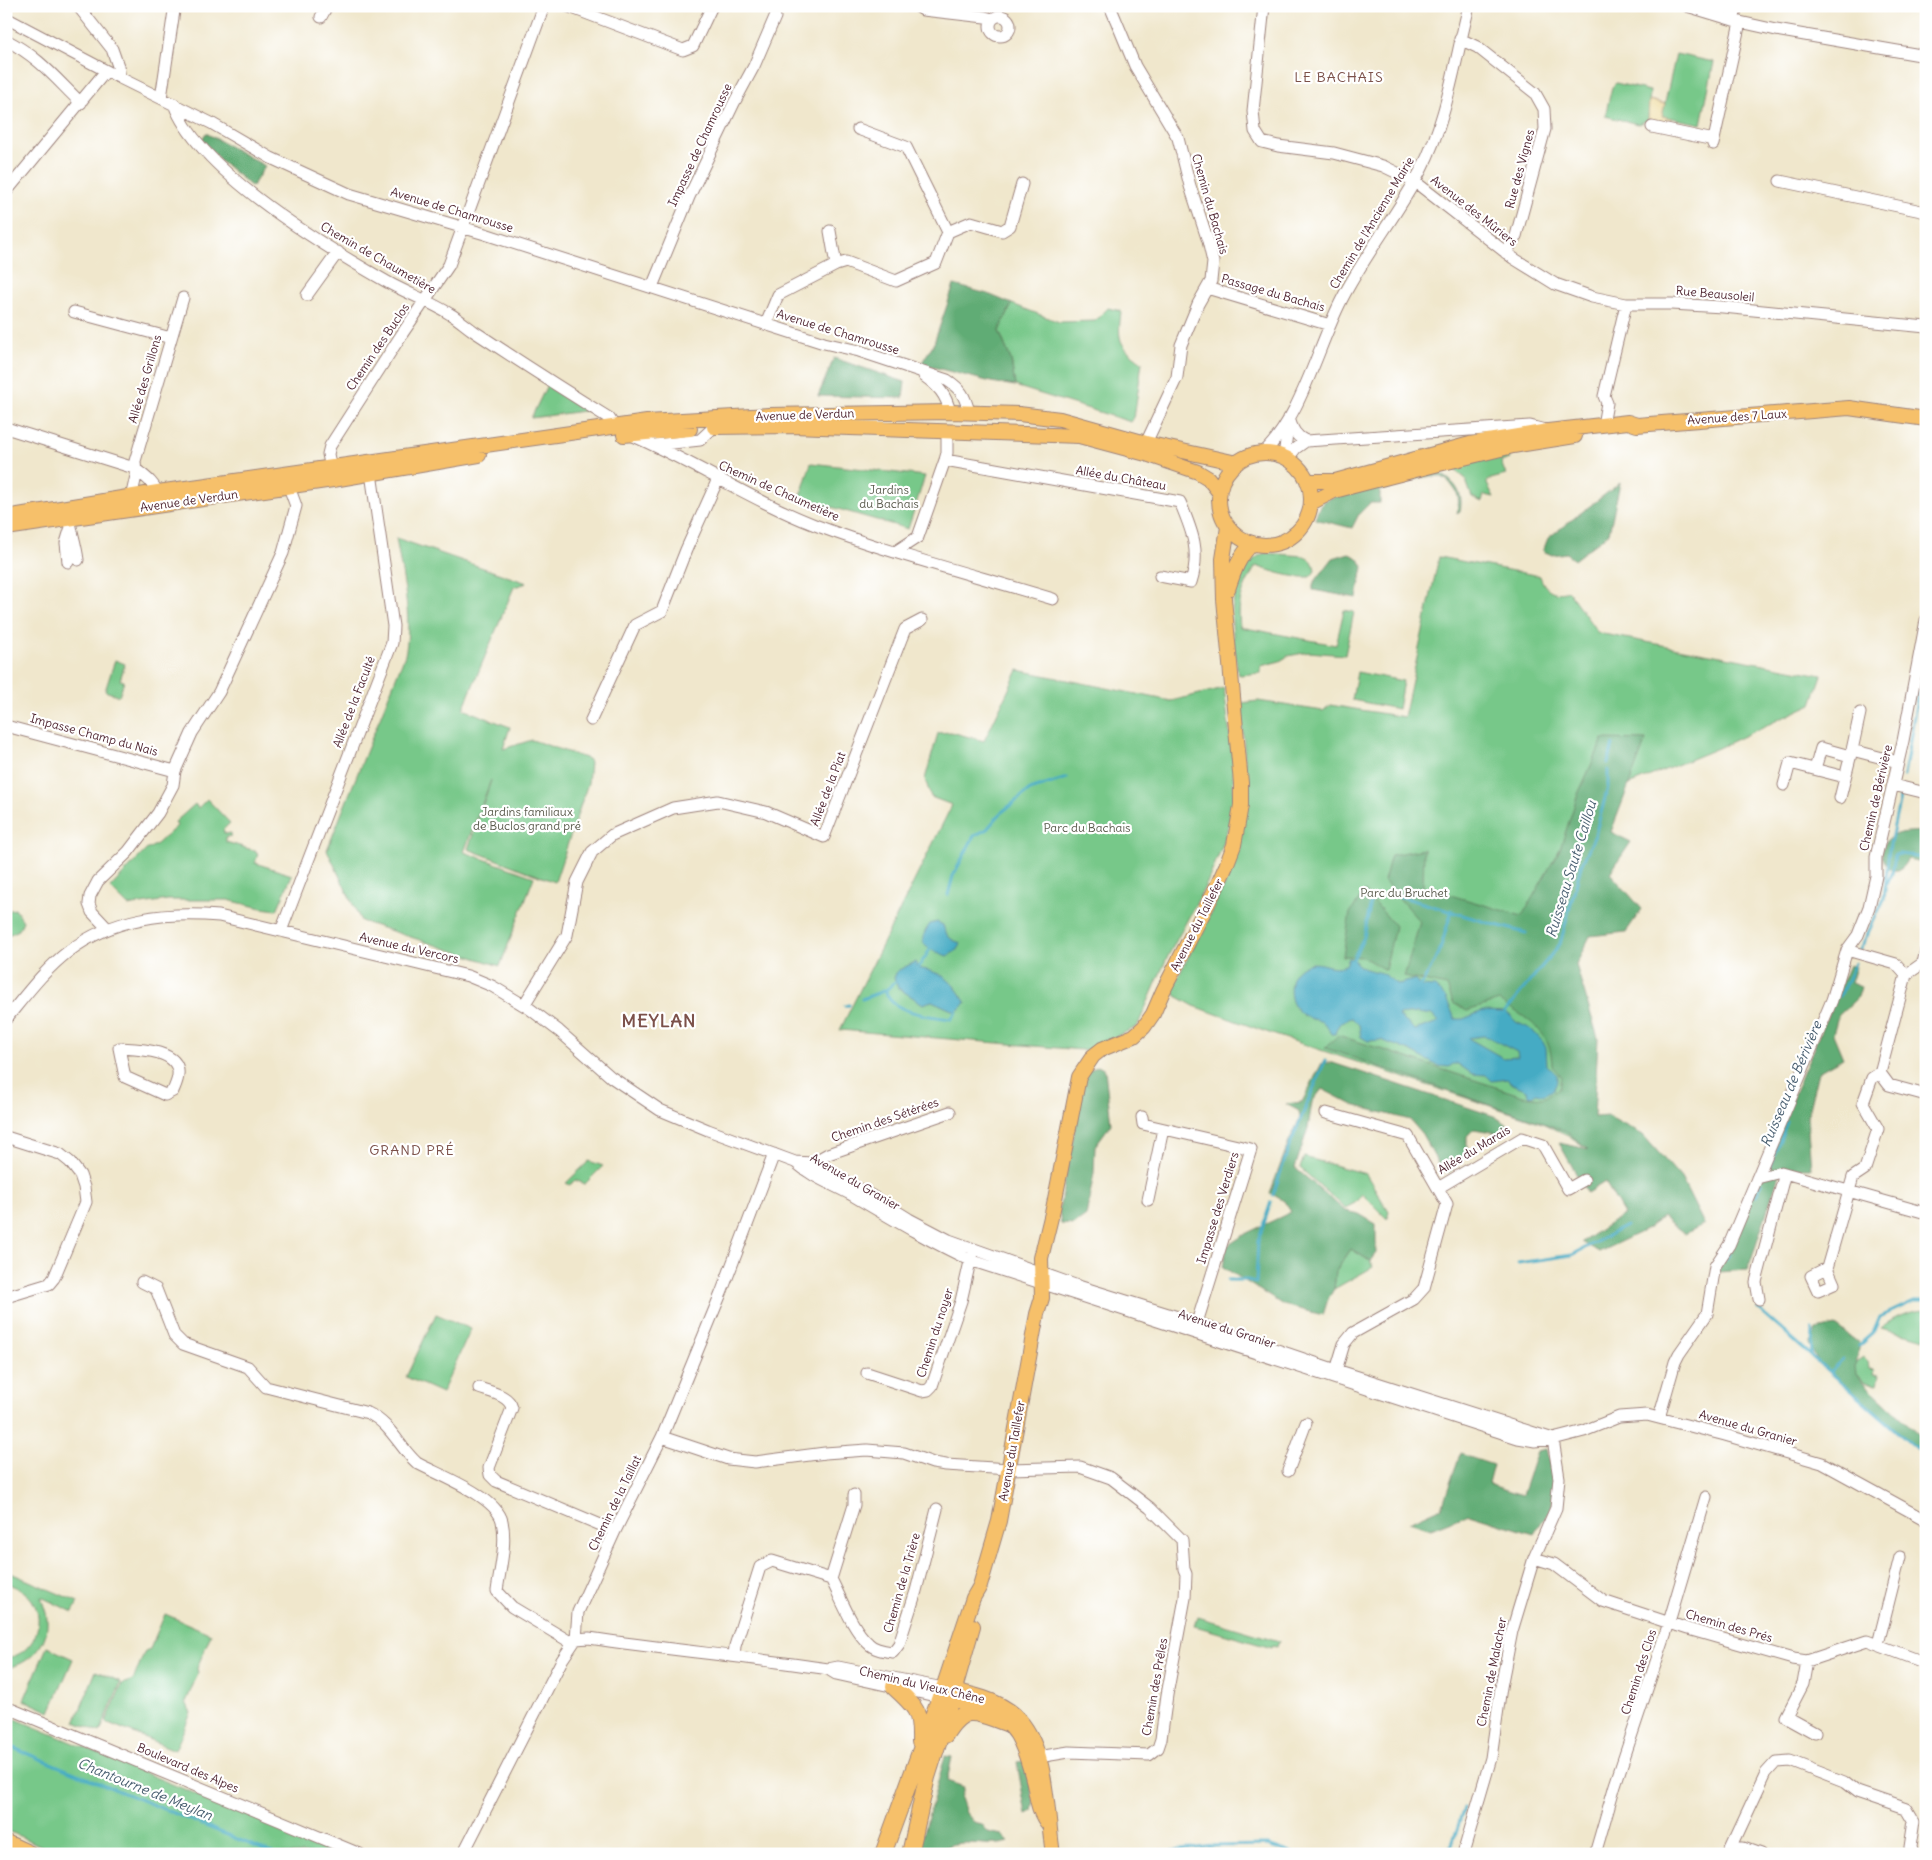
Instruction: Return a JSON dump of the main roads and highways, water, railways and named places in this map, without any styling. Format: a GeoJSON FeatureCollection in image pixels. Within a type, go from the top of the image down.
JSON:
{"type":"FeatureCollection","features":[{"type":"Feature","properties":{"kind":"highway"},"geometry":{"type":"LineString","coordinates":[[894,1687],[911,1702],[918,1713],[920,1752]]}},
{"type":"Feature","properties":{"kind":"highway"},"geometry":{"type":"LineString","coordinates":[[910,1854],[937,1747],[947,1693]]}},
{"type":"Feature","properties":{"kind":"highway"},"geometry":{"type":"LineString","coordinates":[[884,1854],[920,1752],[947,1693]]}},
{"type":"Feature","properties":{"kind":"highway"},"geometry":{"type":"LineString","coordinates":[[937,1747],[956,1719],[966,1713],[971,1712],[984,1715],[1006,1723]]}},
{"type":"Feature","properties":{"kind":"highway"},"geometry":{"type":"LineString","coordinates":[[6,1843],[30,1854]]}},
{"type":"Feature","properties":{"kind":"main road","name":"Avenue des 7 Laux"},"geometry":{"type":"LineString","coordinates":[[1307,481],[1335,481],[1470,444],[1603,424],[1628,422],[1637,425],[1849,408],[1926,419]]}},
{"type":"Feature","properties":{"kind":"main road","name":"Avenue de Verdun"},"geometry":{"type":"LineString","coordinates":[[6,528],[69,519],[160,499],[371,468],[648,422],[769,415],[950,412],[1019,414],[1060,419],[1146,443],[1237,463]]}},
{"type":"Feature","properties":{"kind":"main road"},"geometry":{"type":"LineString","coordinates":[[950,412],[954,433]]}},
{"type":"Feature","properties":{"kind":"main road"},"geometry":{"type":"LineString","coordinates":[[954,433],[969,412]]}},
{"type":"Feature","properties":{"kind":"main road"},"geometry":{"type":"LineString","coordinates":[[1311,503],[1334,491],[1496,451],[1637,425]]}},
{"type":"Feature","properties":{"kind":"main road","name":"Avenue de Verdun"},"geometry":{"type":"LineString","coordinates":[[371,468],[630,434],[714,427],[792,426],[1079,436],[1175,463],[1198,472],[1208,478],[1219,492]]}},
{"type":"Feature","properties":{"kind":"main road"},"geometry":{"type":"LineString","coordinates":[[1263,453],[1278,455],[1287,459],[1302,472],[1307,481],[1311,503],[1307,518],[1298,531],[1277,544],[1261,545],[1253,544],[1240,537],[1228,527],[1221,511],[1219,492],[1227,472],[1237,463],[1249,456],[1263,453]]}},
{"type":"Feature","properties":{"kind":"main road","name":"Avenue de Verdun"},"geometry":{"type":"LineString","coordinates":[[6,517],[69,519],[131,498],[160,499],[289,487],[332,474]]}},
{"type":"Feature","properties":{"kind":"main road","name":"Avenue du Taillefer"},"geometry":{"type":"LineString","coordinates":[[947,1693],[972,1598],[980,1586],[999,1521],[1036,1314],[1042,1298],[1041,1258],[1053,1209],[1079,1076],[1093,1056],[1102,1049],[1134,1036],[1144,1027],[1153,1014],[1217,886],[1234,845],[1241,805],[1242,783],[1224,599],[1223,559],[1228,527]]}},
{"type":"Feature","properties":{"kind":"main road","name":"Avenue du Taillefer"},"geometry":{"type":"LineString","coordinates":[[1224,599],[1236,566],[1244,551],[1253,544]]}},
{"type":"Feature","properties":{"kind":"main road","name":"Chemin du Vieux Chêne"},"geometry":{"type":"LineString","coordinates":[[947,1693],[986,1711],[1006,1723],[1018,1736],[1031,1771],[1041,1817],[1049,1825]]}},
{"type":"Feature","properties":{"kind":"main road","name":"Chemin du Vieux Chêne"},"geometry":{"type":"LineString","coordinates":[[947,1693],[991,1701],[1015,1716],[1029,1734],[1038,1757],[1049,1814],[1053,1854]]}},
{"type":"Feature","properties":{"kind":"water"},"geometry":{"type":"Polygon","coordinates":[[[937,922],[943,925],[949,937],[961,943],[956,951],[947,956],[934,951],[923,942],[925,931],[930,924],[937,922]]]}},
{"type":"Feature","properties":{"kind":"water"},"geometry":{"type":"Polygon","coordinates":[[[1349,958],[1353,959],[1362,968],[1381,973],[1398,984],[1414,980],[1421,986],[1435,987],[1446,998],[1455,1019],[1463,1019],[1483,1011],[1505,1012],[1516,1022],[1531,1029],[1543,1042],[1546,1048],[1547,1065],[1557,1075],[1556,1085],[1543,1095],[1536,1093],[1532,1096],[1528,1095],[1527,1090],[1507,1079],[1492,1081],[1486,1075],[1472,1074],[1458,1064],[1453,1064],[1449,1067],[1438,1066],[1410,1051],[1381,1040],[1368,1041],[1361,1037],[1359,1025],[1352,1018],[1341,1023],[1335,1034],[1332,1034],[1324,1024],[1306,1016],[1297,1009],[1290,995],[1291,982],[1297,971],[1308,964],[1317,963],[1335,967],[1346,965],[1349,958]],[[1417,1013],[1398,1015],[1415,1030],[1438,1022],[1432,1015],[1417,1013]],[[1484,1036],[1468,1038],[1503,1058],[1518,1057],[1517,1052],[1484,1036]]]}},
{"type":"Feature","properties":{"kind":"water"},"geometry":{"type":"Polygon","coordinates":[[[915,962],[918,968],[936,973],[952,983],[966,1003],[956,1012],[932,1001],[923,1004],[898,988],[894,978],[897,971],[915,962]]]}},
{"type":"Feature","properties":{"kind":"waterway"},"geometry":{"type":"LineString","coordinates":[[1904,776],[1918,692]]}},
{"type":"Feature","properties":{"kind":"waterway","name":"Ruisseau Saute Caillou"},"geometry":{"type":"LineString","coordinates":[[1608,763],[1613,745]]}},
{"type":"Feature","properties":{"kind":"waterway","name":"Ruisseau Saute Caillou"},"geometry":{"type":"LineString","coordinates":[[1505,1012],[1560,944],[1581,866],[1595,835],[1608,787],[1608,770]]}},
{"type":"Feature","properties":{"kind":"waterway"},"geometry":{"type":"LineString","coordinates":[[948,895],[953,876],[974,836],[987,829],[1002,812],[1030,790],[1067,778]]}},
{"type":"Feature","properties":{"kind":"waterway","name":"Ruisseau de Bérivière"},"geometry":{"type":"LineString","coordinates":[[1860,950],[1884,899],[1889,849],[1901,793]]}},
{"type":"Feature","properties":{"kind":"waterway"},"geometry":{"type":"LineString","coordinates":[[1887,884],[1892,874],[1895,855],[1926,857]]}},
{"type":"Feature","properties":{"kind":"waterway"},"geometry":{"type":"LineString","coordinates":[[1396,895],[1526,933]]}},
{"type":"Feature","properties":{"kind":"waterway"},"geometry":{"type":"LineString","coordinates":[[1353,959],[1364,937],[1371,901]]}},
{"type":"Feature","properties":{"kind":"waterway"},"geometry":{"type":"LineString","coordinates":[[1421,986],[1439,953],[1452,910]]}},
{"type":"Feature","properties":{"kind":"waterway"},"geometry":{"type":"LineString","coordinates":[[918,968],[931,948]]}},
{"type":"Feature","properties":{"kind":"waterway","name":"Ruisseau de Bérivière"},"geometry":{"type":"LineString","coordinates":[[1840,996],[1855,963]]}},
{"type":"Feature","properties":{"kind":"waterway"},"geometry":{"type":"LineString","coordinates":[[886,990],[895,982]]}},
{"type":"Feature","properties":{"kind":"waterway"},"geometry":{"type":"LineString","coordinates":[[862,999],[886,990],[888,997],[894,1004],[912,1012],[951,1019],[956,1012]]}},
{"type":"Feature","properties":{"kind":"waterway"},"geometry":{"type":"LineString","coordinates":[[845,1006],[849,1005]]}},
{"type":"Feature","properties":{"kind":"waterway"},"geometry":{"type":"LineString","coordinates":[[1273,1195],[1289,1147],[1325,1061]]}},
{"type":"Feature","properties":{"kind":"waterway","name":"Ruisseau de Bérivière"},"geometry":{"type":"LineString","coordinates":[[1770,1165],[1787,1122]]}},
{"type":"Feature","properties":{"kind":"waterway","name":"Ruisseau de Bérivière"},"geometry":{"type":"LineString","coordinates":[[1756,1196],[1762,1183]]}},
{"type":"Feature","properties":{"kind":"waterway"},"geometry":{"type":"LineString","coordinates":[[1228,1280],[1248,1280],[1256,1283],[1258,1241],[1271,1202]]}},
{"type":"Feature","properties":{"kind":"waterway"},"geometry":{"type":"LineString","coordinates":[[1518,1263],[1572,1255],[1626,1226]]}},
{"type":"Feature","properties":{"kind":"waterway","name":"Ruisseau de Bérivière"},"geometry":{"type":"LineString","coordinates":[[1726,1260],[1729,1254]]}},
{"type":"Feature","properties":{"kind":"waterway"},"geometry":{"type":"LineString","coordinates":[[1858,1346],[1873,1333],[1880,1317],[1914,1301],[1926,1301]]}},
{"type":"Feature","properties":{"kind":"waterway"},"geometry":{"type":"LineString","coordinates":[[1758,1309],[1811,1356]]}},
{"type":"Feature","properties":{"kind":"waterway"},"geometry":{"type":"LineString","coordinates":[[1813,1330],[1811,1356],[1926,1457]]}},
{"type":"Feature","properties":{"kind":"waterway"},"geometry":{"type":"LineString","coordinates":[[1829,1372],[1843,1359]]}},
{"type":"Feature","properties":{"kind":"waterway","name":"Chantourne de Meylan"},"geometry":{"type":"LineString","coordinates":[[6,1745],[274,1854]]}},
{"type":"Feature","properties":{"kind":"waterway"},"geometry":{"type":"LineString","coordinates":[[1449,1854],[1464,1808]]}},
{"type":"Feature","properties":{"kind":"waterway"},"geometry":{"type":"LineString","coordinates":[[1151,1854],[1213,1846],[1268,1845],[1294,1854]]}},
{"type":"Feature","properties":{"kind":"district","name":"LE BACHAIS"},"geometry":{"type":"Point","coordinates":[1339,77]}},
{"type":"Feature","properties":{"kind":"district","name":"MEYLAN"},"geometry":{"type":"Point","coordinates":[659,1021]}},
{"type":"Feature","properties":{"kind":"district","name":"GRAND PRÉ"},"geometry":{"type":"Point","coordinates":[412,1150]}},
{"type":"Feature","properties":{"kind":"park label","name":"Jardins du Bachais"},"geometry":{"type":"Point","coordinates":[889,497]}},
{"type":"Feature","properties":{"kind":"park label","name":"Jardins familiaux de Buclos grand pré"},"geometry":{"type":"Point","coordinates":[527,819]}},
{"type":"Feature","properties":{"kind":"park label","name":"Parc du Bachais"},"geometry":{"type":"Point","coordinates":[1087,828]}},
{"type":"Feature","properties":{"kind":"park label","name":"Parc du Bruchet"},"geometry":{"type":"Point","coordinates":[1404,893]}}]}
